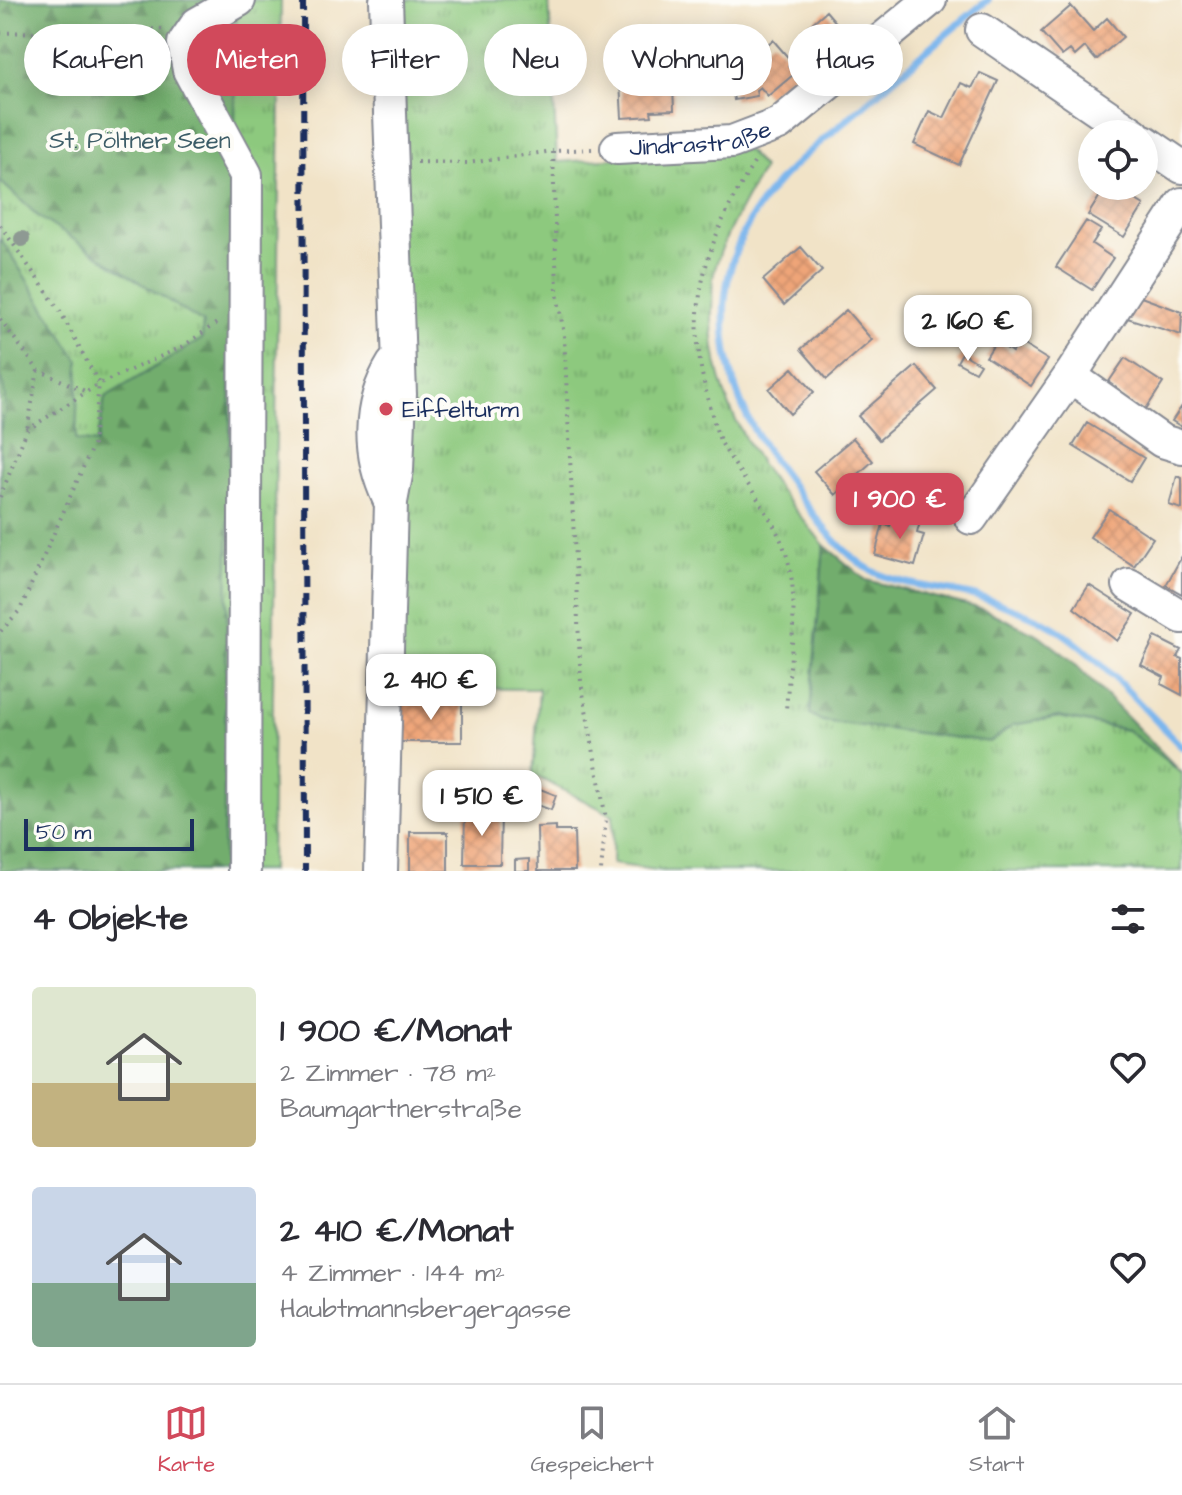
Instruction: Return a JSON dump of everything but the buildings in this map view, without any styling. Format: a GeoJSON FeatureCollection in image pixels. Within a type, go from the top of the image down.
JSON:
{"type":"FeatureCollection","features":[{"type":"Feature","properties":{"kind":"street"},"geometry":{"type":"LineString","coordinates":[[197,24],[239,0]]}},
{"type":"Feature","properties":{"kind":"street"},"geometry":{"type":"LineString","coordinates":[[381,871],[391,502],[378,474],[374,423],[380,386],[397,358],[386,0]]}},
{"type":"Feature","properties":{"kind":"street","name":"Jindrastraße"},"geometry":{"type":"LineString","coordinates":[[617,148],[732,142],[779,124],[921,3]]}},
{"type":"Feature","properties":{"kind":"street"},"geometry":{"type":"LineString","coordinates":[[982,30],[1114,120]]}},
{"type":"Feature","properties":{"kind":"street"},"geometry":{"type":"LineString","coordinates":[[187,39],[184,43],[187,59]]}},
{"type":"Feature","properties":{"kind":"street"},"geometry":{"type":"LineString","coordinates":[[203,96],[246,175],[244,871]]}},
{"type":"Feature","properties":{"kind":"street"},"geometry":{"type":"LineString","coordinates":[[1158,151],[1182,167]]}},
{"type":"Feature","properties":{"kind":"street"},"geometry":{"type":"LineString","coordinates":[[971,518],[1070,376],[1182,204]]}},
{"type":"Feature","properties":{"kind":"street"},"geometry":{"type":"LineString","coordinates":[[1070,376],[1162,441],[1182,447]]}},
{"type":"Feature","properties":{"kind":"street"},"geometry":{"type":"LineString","coordinates":[[1129,585],[1182,617]]}},
{"type":"Feature","properties":{"kind":"path"},"geometry":{"type":"LineString","coordinates":[[0,33],[166,29],[187,26]]}},
{"type":"Feature","properties":{"kind":"path"},"geometry":{"type":"LineString","coordinates":[[393,164],[468,163],[553,151],[617,148]]}},
{"type":"Feature","properties":{"kind":"path"},"geometry":{"type":"LineString","coordinates":[[553,151],[557,292],[564,335],[581,682],[606,819],[601,871]]}},
{"type":"Feature","properties":{"kind":"path"},"geometry":{"type":"LineString","coordinates":[[756,159],[724,216],[705,261],[695,326],[702,378],[721,441],[778,530],[788,560],[794,592],[786,711]]}},
{"type":"Feature","properties":{"kind":"path"},"geometry":{"type":"LineString","coordinates":[[0,225],[60,311],[99,384],[93,445],[20,610],[0,632]]}},
{"type":"Feature","properties":{"kind":"path"},"geometry":{"type":"LineString","coordinates":[[27,430],[99,384],[182,347],[228,315],[244,295]]}},
{"type":"Feature","properties":{"kind":"path"},"geometry":{"type":"LineString","coordinates":[[0,319],[38,370],[87,392]]}},
{"type":"Feature","properties":{"kind":"path"},"geometry":{"type":"LineString","coordinates":[[0,497],[27,430],[38,370]]}},
{"type":"Feature","properties":{"kind":"green space","name":"St. Pöltner Seen"},"geometry":{"type":"Polygon","coordinates":[[[0,0],[281,0],[281,24],[187,24],[187,96],[280,96],[271,871],[0,871],[0,0]]]}},
{"type":"Feature","properties":{"kind":"green space","name":"St. Pöltner Seen"},"geometry":{"type":"Polygon","coordinates":[[[0,0],[237,0],[237,24],[187,24],[187,96],[235,96],[223,871],[0,871],[0,431],[5,402],[0,373],[0,238],[79,361],[76,440],[97,443],[105,397],[202,339],[203,323],[39,217],[0,181],[0,0]]]}},
{"type":"Feature","properties":{"kind":"green space"},"geometry":{"type":"Polygon","coordinates":[[[398,0],[549,0],[550,24],[484,24],[484,96],[554,96],[557,162],[747,150],[763,168],[729,232],[714,273],[714,345],[720,378],[745,438],[781,492],[824,545],[810,714],[1013,725],[1059,717],[1127,730],[1182,773],[1182,871],[663,871],[612,864],[613,815],[533,775],[539,689],[395,688],[398,96],[468,96],[468,24],[398,24],[398,0]]]}},
{"type":"Feature","properties":{"kind":"green space"},"geometry":{"type":"Polygon","coordinates":[[[824,545],[866,580],[983,609],[1039,635],[1070,659],[1182,773],[1127,730],[1059,717],[1013,725],[990,742],[822,721],[810,714],[824,545]]]}},
{"type":"Feature","properties":{"kind":"waterway"},"geometry":{"type":"LineString","coordinates":[[988,0],[810,151],[762,202],[743,234],[731,267],[725,301],[725,335],[730,369],[741,402],[777,465],[821,524],[859,563],[900,581],[986,599],[1053,627],[1103,666],[1182,747]]}},
{"type":"Feature","properties":{"kind":"railway"},"geometry":{"type":"LineString","coordinates":[[303,0],[305,871]]}},
{"type":"Feature","properties":{"kind":"place","name":"Eiffelturm"},"geometry":{"type":"Point","coordinates":[386,409]}}]}
